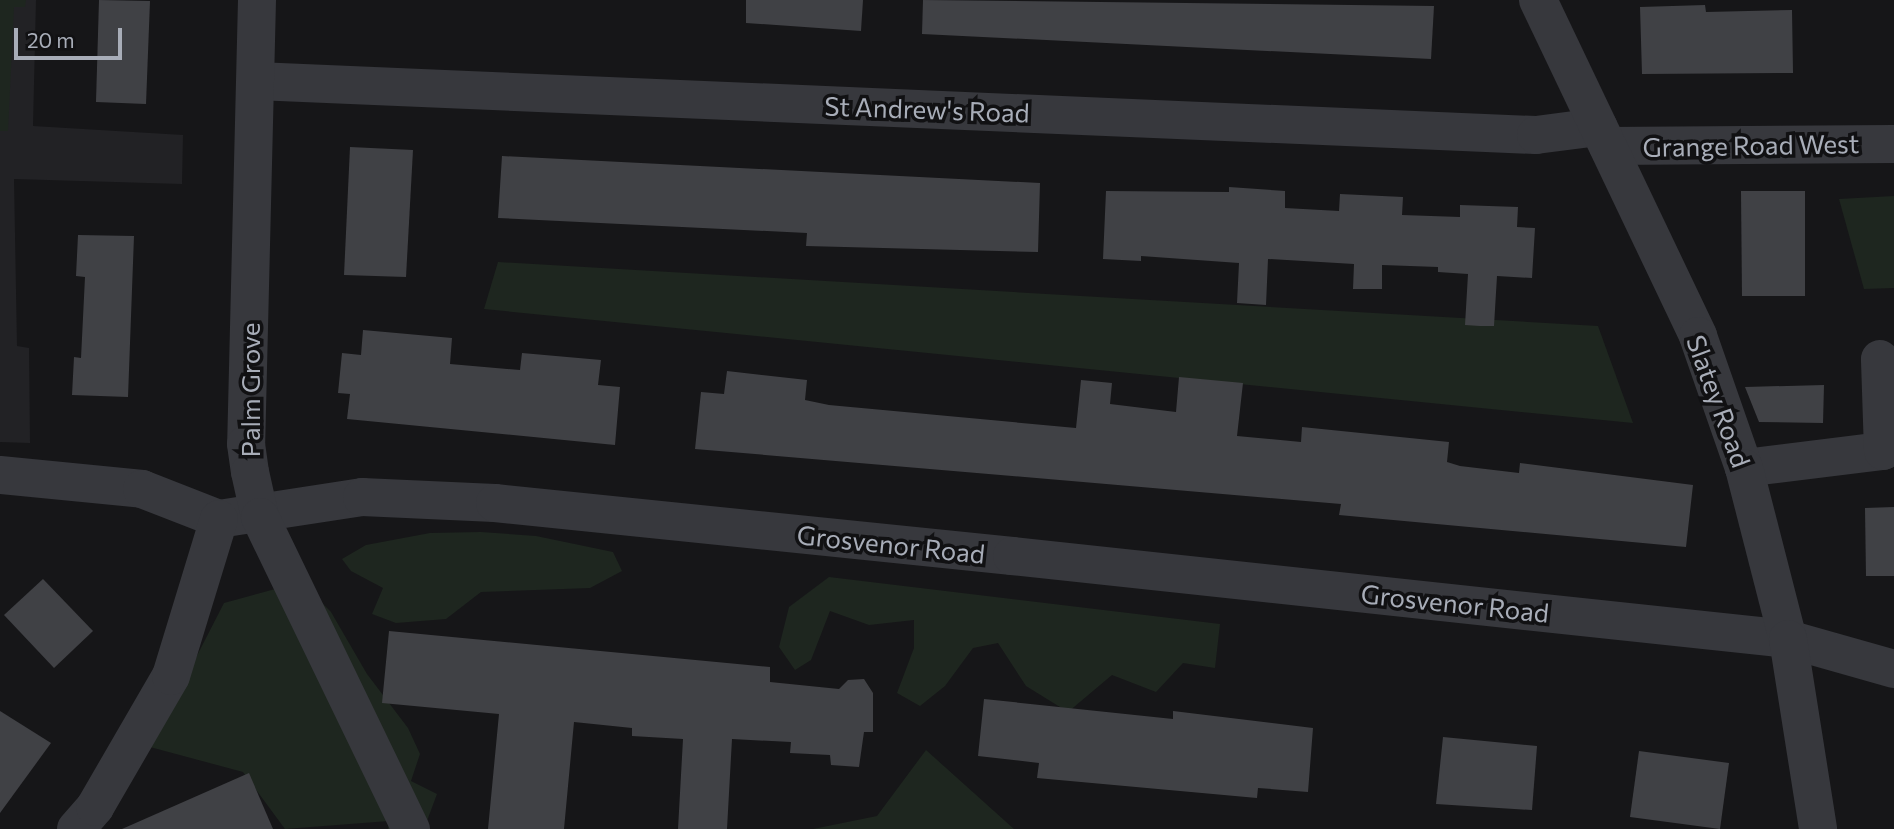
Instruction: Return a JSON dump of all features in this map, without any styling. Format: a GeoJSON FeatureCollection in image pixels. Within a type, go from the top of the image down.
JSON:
{"type":"FeatureCollection","features":[{"type":"Feature","properties":{"kind":"street","name":"Palm Grove"},"geometry":{"type":"LineString","coordinates":[[257,0],[246,444],[260,517],[411,829]]}},
{"type":"Feature","properties":{"kind":"street","name":"Slatey Road"},"geometry":{"type":"LineString","coordinates":[[1538,0],[1698,336],[1744,468],[1788,639],[1818,829]]}},
{"type":"Feature","properties":{"kind":"street","name":"St Andrew's Road"},"geometry":{"type":"LineString","coordinates":[[256,81],[1603,137]]}},
{"type":"Feature","properties":{"kind":"street","name":"Grange Road West"},"geometry":{"type":"LineString","coordinates":[[1603,137],[1894,144]]}},
{"type":"Feature","properties":{"kind":"street"},"geometry":{"type":"LineString","coordinates":[[1744,468],[1883,451],[1880,359]]}},
{"type":"Feature","properties":{"kind":"street","name":"Grosvenor Road"},"geometry":{"type":"LineString","coordinates":[[0,475],[142,489],[219,519],[260,517],[362,497],[495,503],[1788,639],[1894,669]]}},
{"type":"Feature","properties":{"kind":"street"},"geometry":{"type":"LineString","coordinates":[[76,829],[95,807],[171,676],[219,519]]}},
{"type":"Feature","properties":{"kind":"shaded area"},"geometry":{"type":"Polygon","coordinates":[[[0,0],[36,0],[33,126],[183,135],[182,184],[14,179],[17,346],[29,348],[30,443],[0,442],[0,0]]]}},
{"type":"Feature","properties":{"kind":"shaded area"},"geometry":{"type":"Polygon","coordinates":[[[0,0],[26,0],[25,7],[14,7],[8,131],[0,131],[0,0]]]}},
{"type":"Feature","properties":{"kind":"shaded area"},"geometry":{"type":"Polygon","coordinates":[[[1894,196],[1894,288],[1864,289],[1839,199],[1894,196]]]}},
{"type":"Feature","properties":{"kind":"shaded area"},"geometry":{"type":"Polygon","coordinates":[[[498,262],[1598,326],[1633,423],[484,309],[498,262]]]}},
{"type":"Feature","properties":{"kind":"shaded area"},"geometry":{"type":"Polygon","coordinates":[[[481,532],[536,536],[613,552],[622,571],[590,588],[481,592],[446,619],[396,623],[372,614],[383,588],[351,571],[342,559],[366,545],[430,533],[481,532]]]}},
{"type":"Feature","properties":{"kind":"shaded area"},"geometry":{"type":"Polygon","coordinates":[[[829,577],[1220,624],[1215,668],[1183,663],[1156,692],[1112,675],[1068,712],[1026,686],[998,643],[973,648],[945,686],[920,706],[897,693],[914,648],[914,620],[869,625],[830,611],[811,660],[795,670],[779,647],[789,607],[829,577]]]}},
{"type":"Feature","properties":{"kind":"shaded area"},"geometry":{"type":"Polygon","coordinates":[[[301,582],[331,612],[367,674],[408,728],[420,754],[411,781],[437,794],[424,829],[388,829],[389,821],[285,829],[243,772],[150,747],[224,603],[301,582]]]}},
{"type":"Feature","properties":{"kind":"shaded area"},"geometry":{"type":"Polygon","coordinates":[[[926,750],[1014,829],[813,829],[877,816],[926,750]]]}},
{"type":"Feature","properties":{"kind":"building"},"geometry":{"type":"Polygon","coordinates":[[[99,0],[150,1],[146,104],[96,102],[99,0]]]}},
{"type":"Feature","properties":{"kind":"building"},"geometry":{"type":"Polygon","coordinates":[[[746,0],[863,0],[861,31],[746,23],[746,0]]]}},
{"type":"Feature","properties":{"kind":"building"},"geometry":{"type":"Polygon","coordinates":[[[923,0],[1434,6],[1431,59],[922,34],[923,0]]]}},
{"type":"Feature","properties":{"kind":"building"},"geometry":{"type":"Polygon","coordinates":[[[1705,5],[1706,12],[1792,10],[1793,73],[1642,74],[1640,7],[1705,5]]]}},
{"type":"Feature","properties":{"kind":"building"},"geometry":{"type":"Polygon","coordinates":[[[350,147],[413,150],[406,277],[344,275],[350,147]]]}},
{"type":"Feature","properties":{"kind":"building"},"geometry":{"type":"Polygon","coordinates":[[[502,156],[1040,183],[1038,252],[806,246],[807,233],[498,218],[502,156]]]}},
{"type":"Feature","properties":{"kind":"building"},"geometry":{"type":"Polygon","coordinates":[[[1229,187],[1285,191],[1285,208],[1339,211],[1340,194],[1403,197],[1402,215],[1460,217],[1460,205],[1518,207],[1517,227],[1535,228],[1532,278],[1497,276],[1494,326],[1480,326],[1465,325],[1468,274],[1438,272],[1438,267],[1382,265],[1382,289],[1353,289],[1354,264],[1268,259],[1266,305],[1237,303],[1239,263],[1141,256],[1141,261],[1103,259],[1106,191],[1229,192],[1229,187]]]}},
{"type":"Feature","properties":{"kind":"building"},"geometry":{"type":"Polygon","coordinates":[[[1741,191],[1805,191],[1805,296],[1742,296],[1741,191]]]}},
{"type":"Feature","properties":{"kind":"building"},"geometry":{"type":"Polygon","coordinates":[[[78,235],[134,236],[128,397],[72,395],[74,357],[81,358],[85,277],[76,276],[78,235]]]}},
{"type":"Feature","properties":{"kind":"building"},"geometry":{"type":"Polygon","coordinates":[[[363,330],[452,338],[450,364],[520,370],[522,353],[601,360],[598,385],[620,387],[615,445],[347,419],[350,394],[338,393],[342,353],[361,355],[363,330]]]}},
{"type":"Feature","properties":{"kind":"building"},"geometry":{"type":"Polygon","coordinates":[[[727,371],[807,380],[805,400],[829,405],[1076,428],[1081,380],[1112,383],[1110,404],[1176,412],[1179,377],[1243,383],[1237,436],[1301,442],[1302,427],[1449,442],[1447,462],[1460,466],[1519,473],[1520,463],[1693,485],[1686,547],[1339,515],[1341,504],[695,449],[701,392],[724,394],[727,371]]]}},
{"type":"Feature","properties":{"kind":"building"},"geometry":{"type":"Polygon","coordinates":[[[1824,385],[1823,423],[1759,422],[1745,387],[1824,385]]]}},
{"type":"Feature","properties":{"kind":"building"},"geometry":{"type":"Polygon","coordinates":[[[1894,507],[1894,576],[1866,576],[1865,508],[1894,507]]]}},
{"type":"Feature","properties":{"kind":"building"},"geometry":{"type":"Polygon","coordinates":[[[43,579],[93,631],[54,668],[4,615],[43,579]]]}},
{"type":"Feature","properties":{"kind":"building"},"geometry":{"type":"Polygon","coordinates":[[[389,631],[770,667],[770,682],[839,689],[848,680],[864,679],[873,693],[873,732],[864,732],[859,767],[831,765],[830,755],[790,753],[791,742],[732,739],[727,829],[678,829],[683,739],[632,736],[632,728],[574,722],[564,829],[488,829],[499,714],[382,703],[389,631]]]}},
{"type":"Feature","properties":{"kind":"building"},"geometry":{"type":"Polygon","coordinates":[[[984,699],[1173,719],[1173,711],[1313,728],[1308,792],[1258,788],[1257,798],[1037,778],[1039,763],[978,756],[984,699]]]}},
{"type":"Feature","properties":{"kind":"building"},"geometry":{"type":"Polygon","coordinates":[[[0,711],[51,743],[0,813],[0,711]]]}},
{"type":"Feature","properties":{"kind":"building"},"geometry":{"type":"Polygon","coordinates":[[[1443,737],[1537,746],[1532,810],[1436,804],[1443,737]]]}},
{"type":"Feature","properties":{"kind":"building"},"geometry":{"type":"Polygon","coordinates":[[[1639,751],[1729,763],[1720,829],[1630,817],[1639,751]]]}},
{"type":"Feature","properties":{"kind":"building"},"geometry":{"type":"Polygon","coordinates":[[[249,773],[273,829],[122,829],[249,773]]]}}]}
